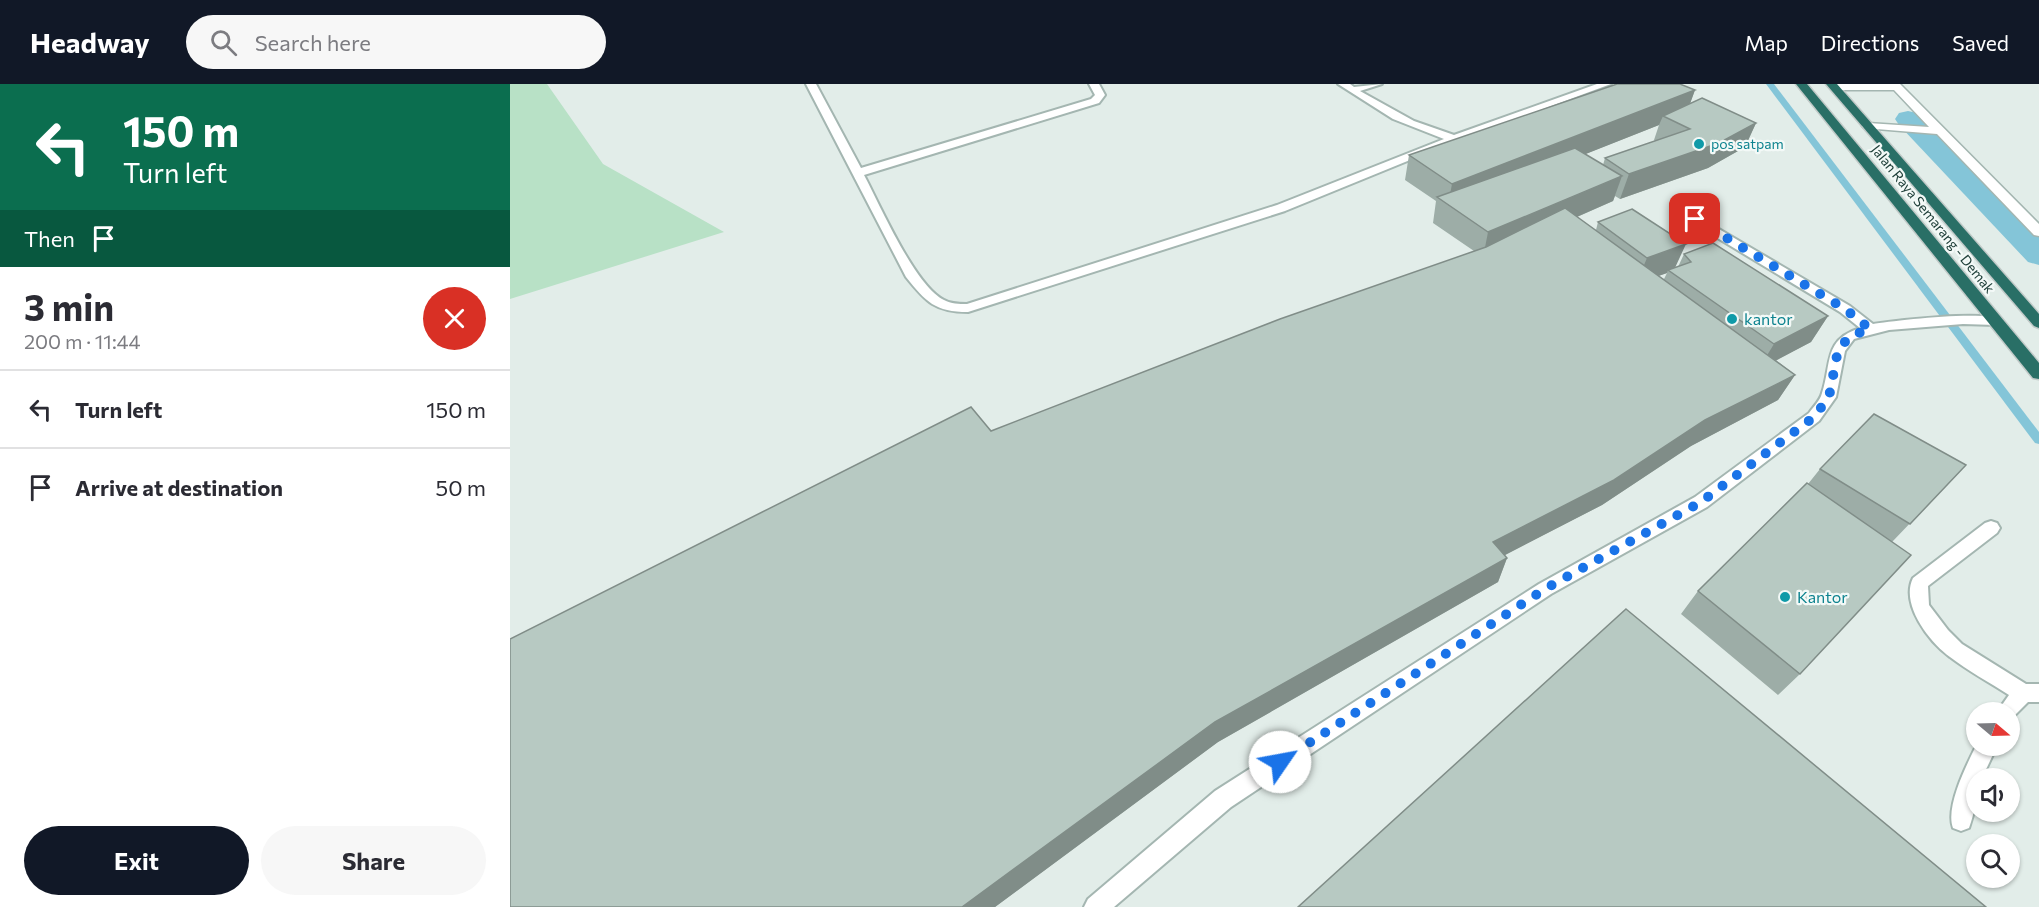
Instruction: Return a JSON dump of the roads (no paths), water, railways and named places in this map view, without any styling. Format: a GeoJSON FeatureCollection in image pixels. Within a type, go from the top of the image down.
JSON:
{"type":"FeatureCollection","features":[{"type":"Feature","properties":{"kind":"highway","name":"Jalan Raya Semarang - Demak"},"geometry":{"type":"LineString","coordinates":[[1801,84],[2039,374]]}},
{"type":"Feature","properties":{"kind":"highway","name":"Jalan Raya Semarang - Demak"},"geometry":{"type":"LineString","coordinates":[[1836,86],[1874,127],[2039,323]]}},
{"type":"Feature","properties":{"kind":"street"},"geometry":{"type":"LineString","coordinates":[[1836,86],[1893,86],[1934,130],[2039,232]]}},
{"type":"Feature","properties":{"kind":"street"},"geometry":{"type":"LineString","coordinates":[[1874,127],[1934,130]]}},
{"type":"Feature","properties":{"kind":"lane"},"geometry":{"type":"LineString","coordinates":[[811,84],[911,274],[933,302],[951,307],[968,308],[1281,208],[1455,138],[1606,84]]}},
{"type":"Feature","properties":{"kind":"lane"},"geometry":{"type":"LineString","coordinates":[[858,172],[1095,100],[1100,95],[1094,84]]}},
{"type":"Feature","properties":{"kind":"lane"},"geometry":{"type":"LineString","coordinates":[[1348,87],[1377,84]]}},
{"type":"Feature","properties":{"kind":"lane"},"geometry":{"type":"LineString","coordinates":[[1348,87],[1408,124],[1455,138]]}},
{"type":"Feature","properties":{"kind":"lane"},"geometry":{"type":"LineString","coordinates":[[1695,219],[1879,328]]}},
{"type":"Feature","properties":{"kind":"lane"},"geometry":{"type":"LineString","coordinates":[[1096,907],[1223,799],[1545,589],[1701,502],[1814,417],[1829,397],[1838,350],[1850,336],[1879,328],[1963,320],[1995,321]]}},
{"type":"Feature","properties":{"kind":"lane"},"geometry":{"type":"LineString","coordinates":[[1991,528],[1919,583],[1920,607],[1941,636],[1955,650],[2031,693]]}},
{"type":"Feature","properties":{"kind":"lane"},"geometry":{"type":"LineString","coordinates":[[1961,820],[1971,778],[1982,756]]}},
{"type":"Feature","properties":{"kind":"waterway"},"geometry":{"type":"LineString","coordinates":[[1770,84],[2039,440]]}},
{"type":"Feature","properties":{"kind":"waterway"},"geometry":{"type":"LineString","coordinates":[[1908,119],[2039,255]]}},
{"type":"Feature","properties":{"kind":"place","name":"pos satpam"},"geometry":{"type":"Point","coordinates":[1699,144]}},
{"type":"Feature","properties":{"kind":"place","name":"kantor"},"geometry":{"type":"Point","coordinates":[1732,319]}},
{"type":"Feature","properties":{"kind":"place","name":"Kantor"},"geometry":{"type":"Point","coordinates":[1785,597]}}]}
